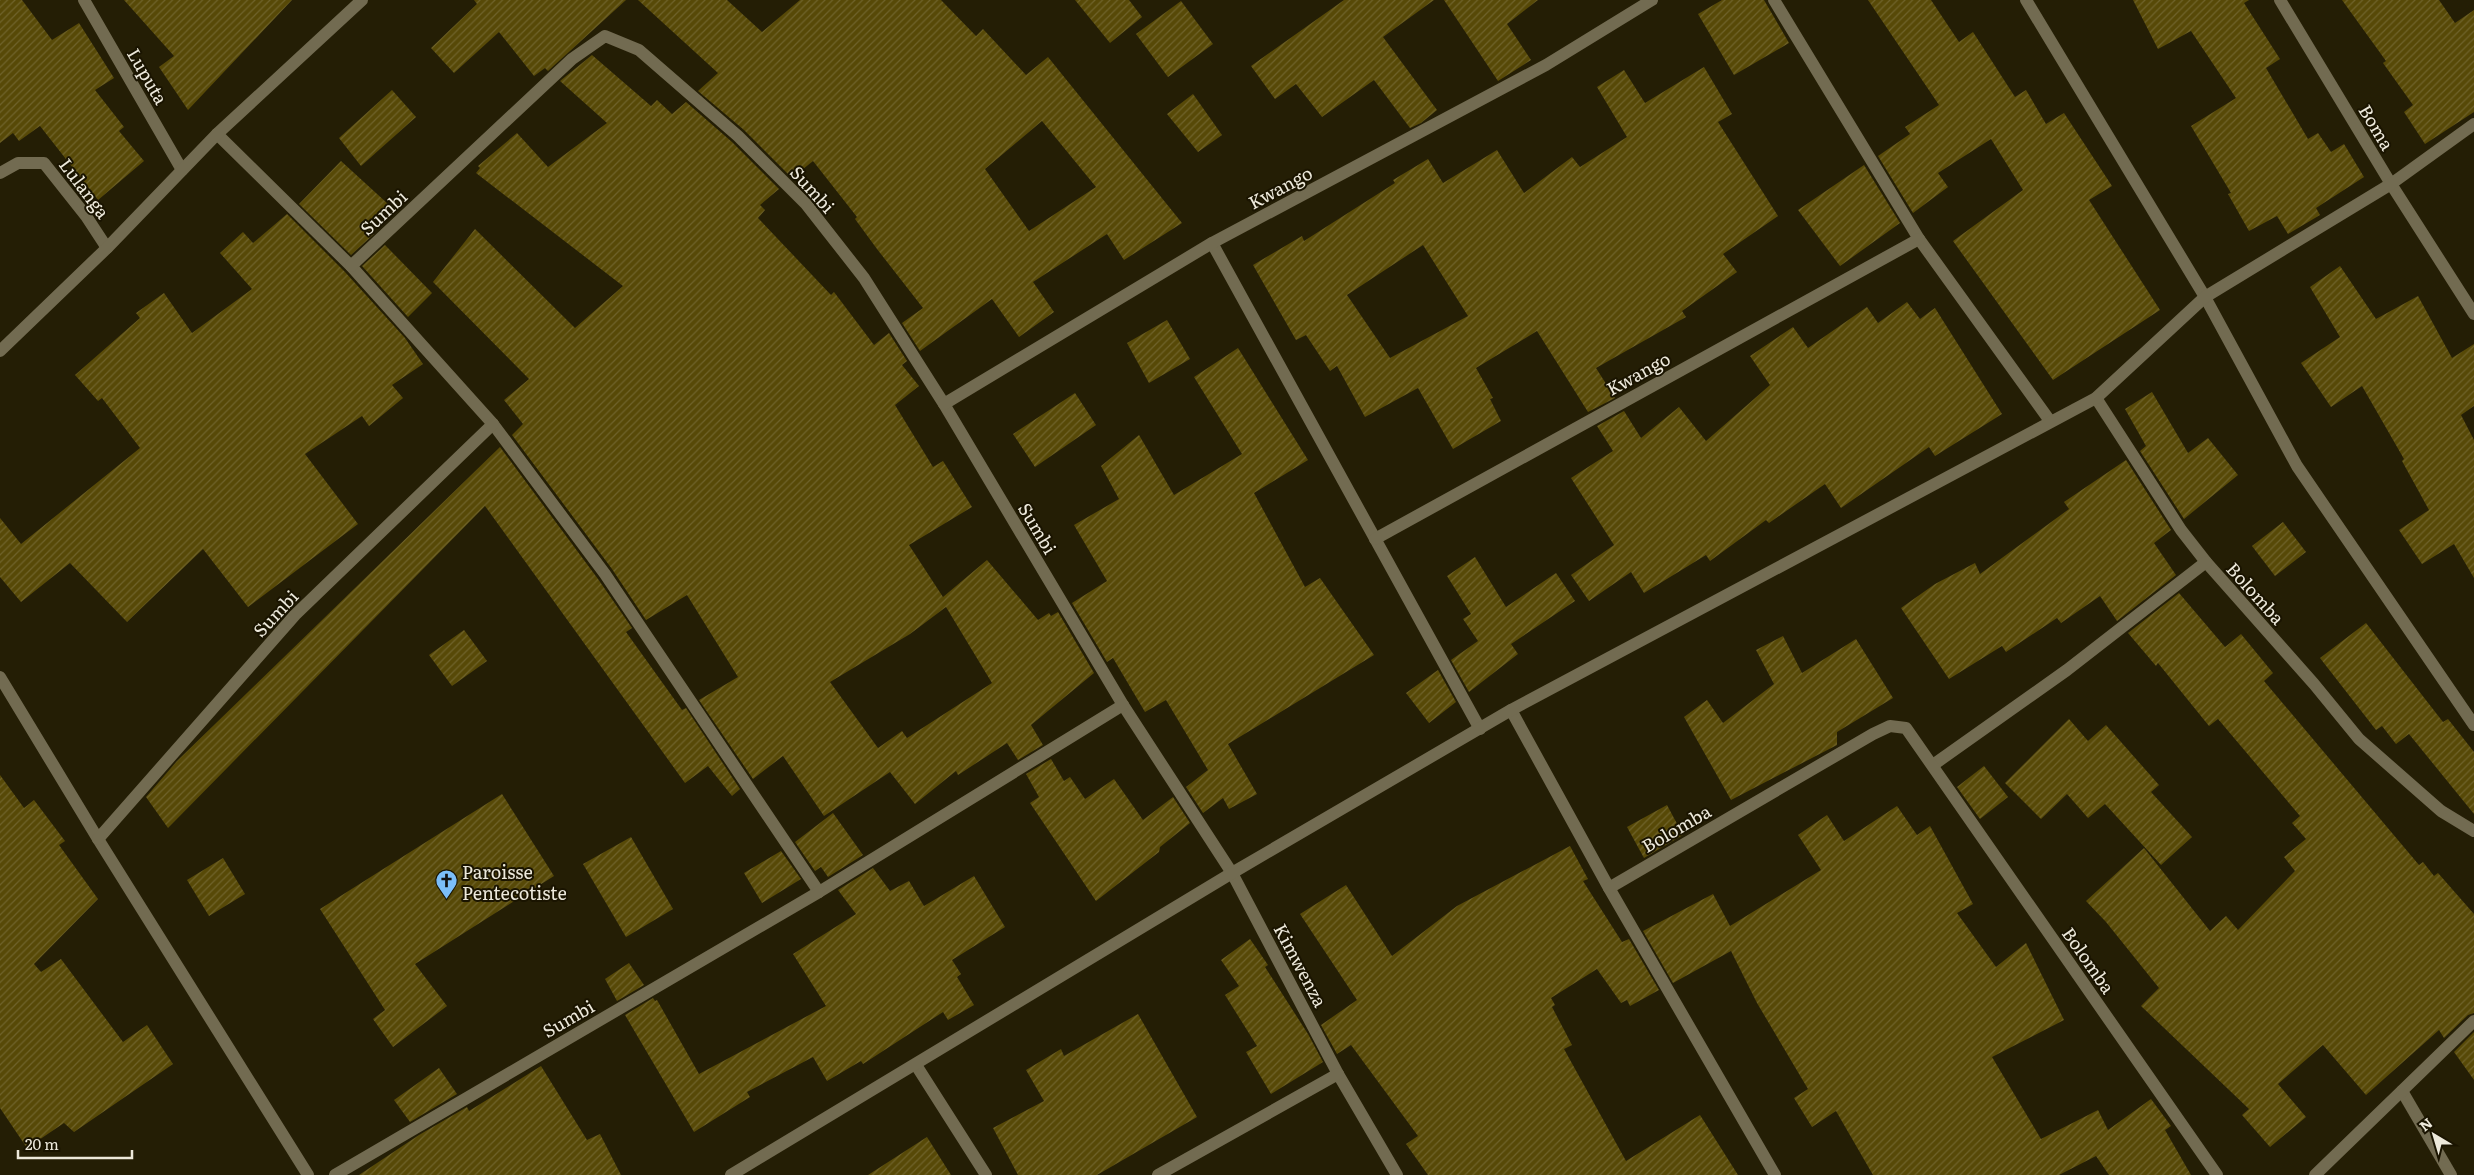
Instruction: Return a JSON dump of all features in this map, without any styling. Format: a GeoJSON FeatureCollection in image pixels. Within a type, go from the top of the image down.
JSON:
{"type":"FeatureCollection","features":[{"type":"Feature","properties":{"kind":"street","name":"Luputa"},"geometry":{"type":"LineString","coordinates":[[84,0],[182,170]]}},
{"type":"Feature","properties":{"kind":"street"},"geometry":{"type":"LineString","coordinates":[[0,352],[107,248],[217,134],[362,0]]}},
{"type":"Feature","properties":{"kind":"street","name":"Kwango"},"geometry":{"type":"LineString","coordinates":[[944,404],[1212,243],[1546,66],[1652,0]]}},
{"type":"Feature","properties":{"kind":"street"},"geometry":{"type":"LineString","coordinates":[[1774,0],[1919,239],[2050,421]]}},
{"type":"Feature","properties":{"kind":"street"},"geometry":{"type":"LineString","coordinates":[[2026,0],[2205,297],[2297,466],[2474,725]]}},
{"type":"Feature","properties":{"kind":"street","name":"Boma"},"geometry":{"type":"LineString","coordinates":[[2280,0],[2391,184],[2474,314]]}},
{"type":"Feature","properties":{"kind":"street","name":"Sumbi"},"geometry":{"type":"LineString","coordinates":[[351,266],[572,59],[605,36],[639,50],[738,136],[806,204],[864,278],[944,404],[1123,705],[1232,873]]}},
{"type":"Feature","properties":{"kind":"street"},"geometry":{"type":"LineString","coordinates":[[731,1175],[1232,873],[1511,710],[2096,398],[2205,297],[2391,184],[2474,124]]}},
{"type":"Feature","properties":{"kind":"street"},"geometry":{"type":"LineString","coordinates":[[217,134],[351,266],[493,424],[605,574],[819,892]]}},
{"type":"Feature","properties":{"kind":"street","name":"Lulanga"},"geometry":{"type":"LineString","coordinates":[[0,174],[18,163],[44,163],[86,216],[107,248]]}},
{"type":"Feature","properties":{"kind":"street","name":"Kwango"},"geometry":{"type":"LineString","coordinates":[[1375,539],[1919,239]]}},
{"type":"Feature","properties":{"kind":"street"},"geometry":{"type":"LineString","coordinates":[[1212,243],[1480,729]]}},
{"type":"Feature","properties":{"kind":"street","name":"Bolomba"},"geometry":{"type":"LineString","coordinates":[[2096,398],[2181,530],[2206,562],[2314,684],[2359,739],[2441,811],[2474,831]]}},
{"type":"Feature","properties":{"kind":"street","name":"Sumbi"},"geometry":{"type":"LineString","coordinates":[[98,839],[295,615],[493,424]]}},
{"type":"Feature","properties":{"kind":"street","name":"Bolomba"},"geometry":{"type":"LineString","coordinates":[[1933,765],[2067,670],[2206,562]]}},
{"type":"Feature","properties":{"kind":"street"},"geometry":{"type":"LineString","coordinates":[[0,677],[98,839],[308,1175]]}},
{"type":"Feature","properties":{"kind":"street","name":"Sumbi"},"geometry":{"type":"LineString","coordinates":[[334,1175],[819,892],[1123,705]]}},
{"type":"Feature","properties":{"kind":"street"},"geometry":{"type":"LineString","coordinates":[[1511,710],[1609,888],[1775,1175]]}},
{"type":"Feature","properties":{"kind":"street","name":"Bolomba"},"geometry":{"type":"LineString","coordinates":[[1609,888],[1864,739],[1890,726],[1906,728],[2216,1175]]}},
{"type":"Feature","properties":{"kind":"street","name":"Kimwenza"},"geometry":{"type":"LineString","coordinates":[[1232,873],[1338,1074],[1397,1175]]}},
{"type":"Feature","properties":{"kind":"street"},"geometry":{"type":"LineString","coordinates":[[2315,1175],[2474,1021]]}},
{"type":"Feature","properties":{"kind":"street"},"geometry":{"type":"LineString","coordinates":[[916,1065],[986,1175]]}},
{"type":"Feature","properties":{"kind":"street"},"geometry":{"type":"LineString","coordinates":[[1158,1175],[1338,1074]]}},
{"type":"Feature","properties":{"kind":"street"},"geometry":{"type":"LineString","coordinates":[[2402,1091],[2451,1175]]}},
{"type":"Feature","properties":{"kind":"building"},"geometry":{"type":"Polygon","coordinates":[[[0,0],[22,0],[52,40],[79,23],[114,78],[95,90],[124,127],[119,131],[144,161],[98,200],[40,126],[19,141],[13,133],[0,143],[0,0]]]}},
{"type":"Feature","properties":{"kind":"building"},"geometry":{"type":"Polygon","coordinates":[[[124,0],[292,0],[188,110],[159,67],[174,56],[124,0]]]}},
{"type":"Feature","properties":{"kind":"building"},"geometry":{"type":"Polygon","coordinates":[[[474,0],[626,0],[548,71],[545,68],[534,76],[499,32],[454,73],[431,48],[477,4],[474,0]]]}},
{"type":"Feature","properties":{"kind":"building"},"geometry":{"type":"Polygon","coordinates":[[[638,0],[727,0],[762,32],[800,0],[941,0],[976,36],[983,29],[1026,75],[1048,57],[1182,223],[1124,260],[1107,234],[1033,282],[1054,312],[1019,337],[992,299],[920,351],[902,323],[923,308],[855,219],[857,217],[813,161],[792,178],[744,130],[698,91],[718,73],[638,0]],[[1042,121],[985,169],[1029,231],[1096,187],[1042,121]]]}},
{"type":"Feature","properties":{"kind":"building"},"geometry":{"type":"Polygon","coordinates":[[[1075,0],[1129,0],[1142,17],[1110,43],[1075,0]]]}},
{"type":"Feature","properties":{"kind":"building"},"geometry":{"type":"Polygon","coordinates":[[[1344,0],[1434,0],[1383,37],[1437,110],[1421,123],[1410,128],[1374,80],[1322,117],[1296,84],[1275,99],[1251,66],[1344,0]]]}},
{"type":"Feature","properties":{"kind":"building"},"geometry":{"type":"Polygon","coordinates":[[[1444,0],[1538,0],[1507,24],[1531,60],[1498,81],[1444,0]]]}},
{"type":"Feature","properties":{"kind":"building"},"geometry":{"type":"Polygon","coordinates":[[[1722,0],[1764,0],[1789,43],[1734,75],[1698,14],[1722,0]]]}},
{"type":"Feature","properties":{"kind":"building"},"geometry":{"type":"Polygon","coordinates":[[[1868,0],[1931,0],[1959,42],[1973,32],[2015,97],[2026,90],[2046,124],[2064,113],[2112,186],[2089,200],[2160,310],[2053,380],[1953,241],[2023,190],[1991,139],[1938,173],[1948,187],[1913,213],[1878,156],[1910,134],[1905,127],[1939,105],[1868,0]]]}},
{"type":"Feature","properties":{"kind":"building"},"geometry":{"type":"Polygon","coordinates":[[[2133,0],[2249,0],[2244,3],[2280,59],[2266,68],[2308,139],[2318,133],[2331,152],[2344,144],[2364,177],[2316,208],[2320,215],[2288,234],[2277,216],[2249,231],[2228,194],[2231,193],[2191,126],[2236,98],[2191,31],[2158,49],[2133,0]]]}},
{"type":"Feature","properties":{"kind":"building"},"geometry":{"type":"Polygon","coordinates":[[[2342,0],[2439,0],[2455,23],[2474,10],[2474,112],[2425,144],[2404,112],[2413,105],[2383,63],[2386,61],[2342,0]]]}},
{"type":"Feature","properties":{"kind":"building"},"geometry":{"type":"Polygon","coordinates":[[[1181,1],[1213,44],[1168,77],[1136,34],[1181,1]]]}},
{"type":"Feature","properties":{"kind":"building"},"geometry":{"type":"Polygon","coordinates":[[[592,55],[651,106],[657,100],[672,114],[686,102],[732,142],[779,189],[760,205],[765,210],[758,218],[831,295],[834,292],[874,345],[889,333],[907,361],[902,365],[919,386],[895,405],[933,467],[943,461],[972,507],[909,545],[943,597],[987,560],[1038,620],[1049,613],[1051,616],[1058,612],[1094,673],[1031,725],[1043,745],[1018,760],[1007,743],[958,775],[956,771],[915,804],[890,772],[824,816],[783,756],[753,779],[699,700],[738,677],[687,595],[646,620],[612,569],[512,435],[523,424],[504,400],[529,379],[433,282],[475,229],[575,328],[623,286],[476,173],[480,168],[478,166],[517,133],[548,167],[607,123],[560,81],[592,55]],[[946,607],[910,634],[830,682],[878,748],[902,731],[907,738],[992,683],[946,607]]]}},
{"type":"Feature","properties":{"kind":"building"},"geometry":{"type":"Polygon","coordinates":[[[1704,67],[1732,114],[1718,122],[1778,216],[1723,254],[1737,272],[1682,311],[1686,317],[1596,368],[1615,398],[1588,412],[1537,331],[1476,368],[1493,398],[1490,399],[1501,421],[1453,449],[1418,388],[1365,417],[1337,366],[1330,371],[1306,335],[1296,340],[1253,265],[1302,236],[1304,241],[1395,183],[1393,180],[1428,159],[1443,183],[1497,150],[1524,193],[1572,157],[1580,167],[1627,137],[1597,87],[1624,70],[1645,103],[1704,67]],[[1423,245],[1347,295],[1390,358],[1468,316],[1423,245]]]}},
{"type":"Feature","properties":{"kind":"building"},"geometry":{"type":"Polygon","coordinates":[[[392,90],[416,117],[361,166],[339,138],[392,90]]]}},
{"type":"Feature","properties":{"kind":"building"},"geometry":{"type":"Polygon","coordinates":[[[1193,94],[1222,135],[1198,152],[1167,114],[1193,94]]]}},
{"type":"Feature","properties":{"kind":"building"},"geometry":{"type":"Polygon","coordinates":[[[341,161],[388,204],[367,227],[374,234],[351,255],[299,204],[341,161]]]}},
{"type":"Feature","properties":{"kind":"building"},"geometry":{"type":"Polygon","coordinates":[[[1864,165],[1900,223],[1840,266],[1798,210],[1864,165]]]}},
{"type":"Feature","properties":{"kind":"building"},"geometry":{"type":"Polygon","coordinates":[[[287,214],[345,272],[405,338],[423,364],[392,385],[403,398],[369,426],[362,416],[305,454],[358,524],[248,607],[203,549],[127,622],[70,563],[21,602],[0,577],[0,518],[21,544],[140,448],[102,398],[98,401],[75,375],[140,318],[136,313],[164,293],[192,333],[252,289],[220,253],[243,232],[253,243],[287,214]]]}},
{"type":"Feature","properties":{"kind":"building"},"geometry":{"type":"Polygon","coordinates":[[[385,245],[432,293],[408,317],[362,266],[385,245]]]}},
{"type":"Feature","properties":{"kind":"building"},"geometry":{"type":"Polygon","coordinates":[[[2340,266],[2376,319],[2418,296],[2452,358],[2474,344],[2474,406],[2461,415],[2474,440],[2474,578],[2454,544],[2422,564],[2399,530],[2429,510],[2402,461],[2404,459],[2362,386],[2331,407],[2301,363],[2340,337],[2310,287],[2340,266]]]}},
{"type":"Feature","properties":{"kind":"building"},"geometry":{"type":"Polygon","coordinates":[[[1907,302],[1920,319],[1935,308],[2002,414],[1935,456],[1929,447],[1841,508],[1825,484],[1769,523],[1766,520],[1710,561],[1706,555],[1644,593],[1631,572],[1589,601],[1571,575],[1614,545],[1571,478],[1613,451],[1597,426],[1624,411],[1641,438],[1679,407],[1706,441],[1770,385],[1750,356],[1793,327],[1808,348],[1867,307],[1878,323],[1907,302]]]}},
{"type":"Feature","properties":{"kind":"building"},"geometry":{"type":"Polygon","coordinates":[[[1167,320],[1190,359],[1149,383],[1127,343],[1167,320]]]}},
{"type":"Feature","properties":{"kind":"building"},"geometry":{"type":"Polygon","coordinates":[[[1238,348],[1308,460],[1254,493],[1305,587],[1320,578],[1374,655],[1228,744],[1257,794],[1229,809],[1223,798],[1203,813],[1186,787],[1208,770],[1166,700],[1145,712],[1113,658],[1107,662],[1072,603],[1107,581],[1074,525],[1119,499],[1101,466],[1139,435],[1174,495],[1242,454],[1194,377],[1238,348]]]}},
{"type":"Feature","properties":{"kind":"building"},"geometry":{"type":"Polygon","coordinates":[[[2152,392],[2188,453],[2208,438],[2238,475],[2184,519],[2140,451],[2146,446],[2125,409],[2152,392]]]}},
{"type":"Feature","properties":{"kind":"building"},"geometry":{"type":"Polygon","coordinates":[[[1075,393],[1096,425],[1035,467],[1013,434],[1075,393]]]}},
{"type":"Feature","properties":{"kind":"building"},"geometry":{"type":"Polygon","coordinates":[[[500,447],[598,579],[632,628],[626,632],[682,710],[686,708],[740,789],[732,796],[708,766],[685,783],[485,506],[168,828],[146,797],[177,761],[500,447]]]}},
{"type":"Feature","properties":{"kind":"building"},"geometry":{"type":"Polygon","coordinates":[[[2126,460],[2171,530],[2154,543],[2176,575],[2117,621],[2100,596],[2061,623],[2057,618],[2006,652],[2002,646],[1949,679],[1901,608],[1935,584],[1975,563],[1980,574],[2069,509],[2064,502],[2126,460]]]}},
{"type":"Feature","properties":{"kind":"building"},"geometry":{"type":"Polygon","coordinates":[[[2283,522],[2306,552],[2275,576],[2252,546],[2283,522]]]}},
{"type":"Feature","properties":{"kind":"building"},"geometry":{"type":"Polygon","coordinates":[[[1475,557],[1506,607],[1556,573],[1575,601],[1511,644],[1518,654],[1469,692],[1451,660],[1478,641],[1463,619],[1471,614],[1447,576],[1475,557]]]}},
{"type":"Feature","properties":{"kind":"building"},"geometry":{"type":"Polygon","coordinates":[[[2179,593],[2225,647],[2241,634],[2273,673],[2264,681],[2419,865],[2423,862],[2434,876],[2438,873],[2474,914],[2474,1013],[2468,1015],[2444,1038],[2439,1030],[2366,1095],[2323,1045],[2278,1084],[2306,1117],[2270,1147],[2242,1115],[2249,1109],[2141,1006],[2159,988],[2106,922],[2086,901],[2144,848],[2210,931],[2226,916],[2238,930],[2295,871],[2284,857],[2306,839],[2292,823],[2300,816],[2218,719],[2209,726],[2158,663],[2156,666],[2128,633],[2179,593]]]}},
{"type":"Feature","properties":{"kind":"building"},"geometry":{"type":"Polygon","coordinates":[[[2366,623],[2443,722],[2448,719],[2474,752],[2474,814],[2409,734],[2396,744],[2382,726],[2376,730],[2320,658],[2366,623]]]}},
{"type":"Feature","properties":{"kind":"building"},"geometry":{"type":"Polygon","coordinates":[[[464,630],[487,661],[452,686],[429,655],[464,630]]]}},
{"type":"Feature","properties":{"kind":"building"},"geometry":{"type":"Polygon","coordinates":[[[1783,636],[1802,673],[1856,639],[1893,698],[1837,732],[1837,745],[1731,800],[1684,717],[1707,700],[1723,723],[1774,684],[1756,650],[1783,636]]]}},
{"type":"Feature","properties":{"kind":"building"},"geometry":{"type":"Polygon","coordinates":[[[1438,670],[1456,702],[1429,723],[1406,693],[1438,670]]]}},
{"type":"Feature","properties":{"kind":"building"},"geometry":{"type":"Polygon","coordinates":[[[2069,719],[2088,741],[2106,725],[2159,785],[2151,792],[2192,837],[2161,865],[2105,804],[2088,818],[2067,794],[2041,819],[2005,783],[2069,719]]]}},
{"type":"Feature","properties":{"kind":"building"},"geometry":{"type":"Polygon","coordinates":[[[1051,759],[1064,781],[1070,777],[1085,799],[1114,779],[1143,820],[1173,797],[1190,823],[1160,847],[1159,852],[1096,901],[1030,803],[1039,797],[1026,774],[1051,759]]]}},
{"type":"Feature","properties":{"kind":"building"},"geometry":{"type":"Polygon","coordinates":[[[1984,766],[2008,797],[1980,819],[1957,787],[1984,766]]]}},
{"type":"Feature","properties":{"kind":"building"},"geometry":{"type":"Polygon","coordinates":[[[0,775],[24,808],[34,800],[65,841],[59,845],[98,899],[34,964],[41,972],[61,959],[123,1042],[147,1025],[173,1064],[74,1132],[64,1123],[27,1148],[0,1108],[0,775]]]}},
{"type":"Feature","properties":{"kind":"building"},"geometry":{"type":"Polygon","coordinates":[[[502,794],[554,876],[415,964],[447,1006],[393,1047],[373,1019],[385,1010],[320,909],[502,794]]]}},
{"type":"Feature","properties":{"kind":"building"},"geometry":{"type":"Polygon","coordinates":[[[1667,805],[1683,835],[1644,858],[1627,827],[1667,805]]]}},
{"type":"Feature","properties":{"kind":"building"},"geometry":{"type":"Polygon","coordinates":[[[1897,806],[1917,835],[1930,826],[1973,904],[1957,913],[1996,967],[2026,943],[2064,1020],[1992,1057],[2041,1139],[2098,1110],[2108,1130],[2151,1099],[2171,1126],[2165,1130],[2191,1175],[2109,1175],[2096,1156],[2059,1175],[1873,1175],[1836,1111],[1812,1127],[1794,1098],[1808,1089],[1757,1003],[1731,951],[1673,983],[1643,931],[1713,894],[1730,926],[1821,870],[1798,835],[1827,815],[1844,841],[1897,806]]]}},
{"type":"Feature","properties":{"kind":"building"},"geometry":{"type":"Polygon","coordinates":[[[833,813],[863,855],[828,877],[821,867],[815,871],[795,842],[833,813]]]}},
{"type":"Feature","properties":{"kind":"building"},"geometry":{"type":"Polygon","coordinates":[[[631,837],[673,909],[626,937],[583,864],[631,837]]]}},
{"type":"Feature","properties":{"kind":"building"},"geometry":{"type":"Polygon","coordinates":[[[1570,846],[1588,879],[1583,881],[1622,942],[1629,939],[1659,990],[1630,1006],[1627,1000],[1621,1003],[1597,969],[1551,998],[1555,1005],[1552,1007],[1572,1045],[1564,1049],[1626,1161],[1700,1115],[1738,1175],[1428,1175],[1406,1144],[1418,1136],[1351,1045],[1337,1054],[1321,1025],[1357,1000],[1300,914],[1346,885],[1392,956],[1457,906],[1570,846]]]}},
{"type":"Feature","properties":{"kind":"building"},"geometry":{"type":"Polygon","coordinates":[[[781,851],[801,879],[762,903],[744,873],[781,851]]]}},
{"type":"Feature","properties":{"kind":"building"},"geometry":{"type":"Polygon","coordinates":[[[223,858],[245,894],[209,916],[187,880],[223,858]]]}},
{"type":"Feature","properties":{"kind":"building"},"geometry":{"type":"Polygon","coordinates":[[[873,868],[890,891],[909,881],[924,906],[974,876],[1005,927],[952,960],[961,974],[957,977],[974,1005],[948,1020],[943,1012],[863,1064],[861,1061],[827,1081],[813,1057],[747,1092],[750,1097],[694,1132],[625,1015],[653,998],[655,1001],[657,1000],[699,1074],[826,1006],[793,954],[856,914],[838,890],[873,868]]]}},
{"type":"Feature","properties":{"kind":"building"},"geometry":{"type":"Polygon","coordinates":[[[1250,939],[1268,965],[1265,967],[1308,1034],[1323,1062],[1271,1094],[1246,1052],[1257,1046],[1225,995],[1239,986],[1221,960],[1250,939]]]}},
{"type":"Feature","properties":{"kind":"building"},"geometry":{"type":"Polygon","coordinates":[[[629,963],[644,985],[617,1001],[605,979],[629,963]]]}},
{"type":"Feature","properties":{"kind":"building"},"geometry":{"type":"Polygon","coordinates":[[[1138,1014],[1197,1117],[1097,1175],[1018,1175],[993,1128],[1044,1101],[1026,1070],[1061,1049],[1064,1056],[1138,1014]]]}},
{"type":"Feature","properties":{"kind":"building"},"geometry":{"type":"Polygon","coordinates":[[[2474,1032],[2474,1080],[2454,1052],[2474,1032]]]}},
{"type":"Feature","properties":{"kind":"building"},"geometry":{"type":"Polygon","coordinates":[[[541,1066],[587,1140],[600,1134],[621,1175],[359,1175],[419,1135],[467,1107],[469,1111],[541,1066]]]}},
{"type":"Feature","properties":{"kind":"building"},"geometry":{"type":"Polygon","coordinates":[[[439,1068],[457,1094],[410,1122],[394,1100],[439,1068]]]}},
{"type":"Feature","properties":{"kind":"building"},"geometry":{"type":"Polygon","coordinates":[[[927,1137],[951,1175],[868,1175],[927,1137]]]}},
{"type":"Feature","properties":{"kind":"place","name":"Paroisse Pentecotiste"},"geometry":{"type":"Point","coordinates":[446,900]}}]}
